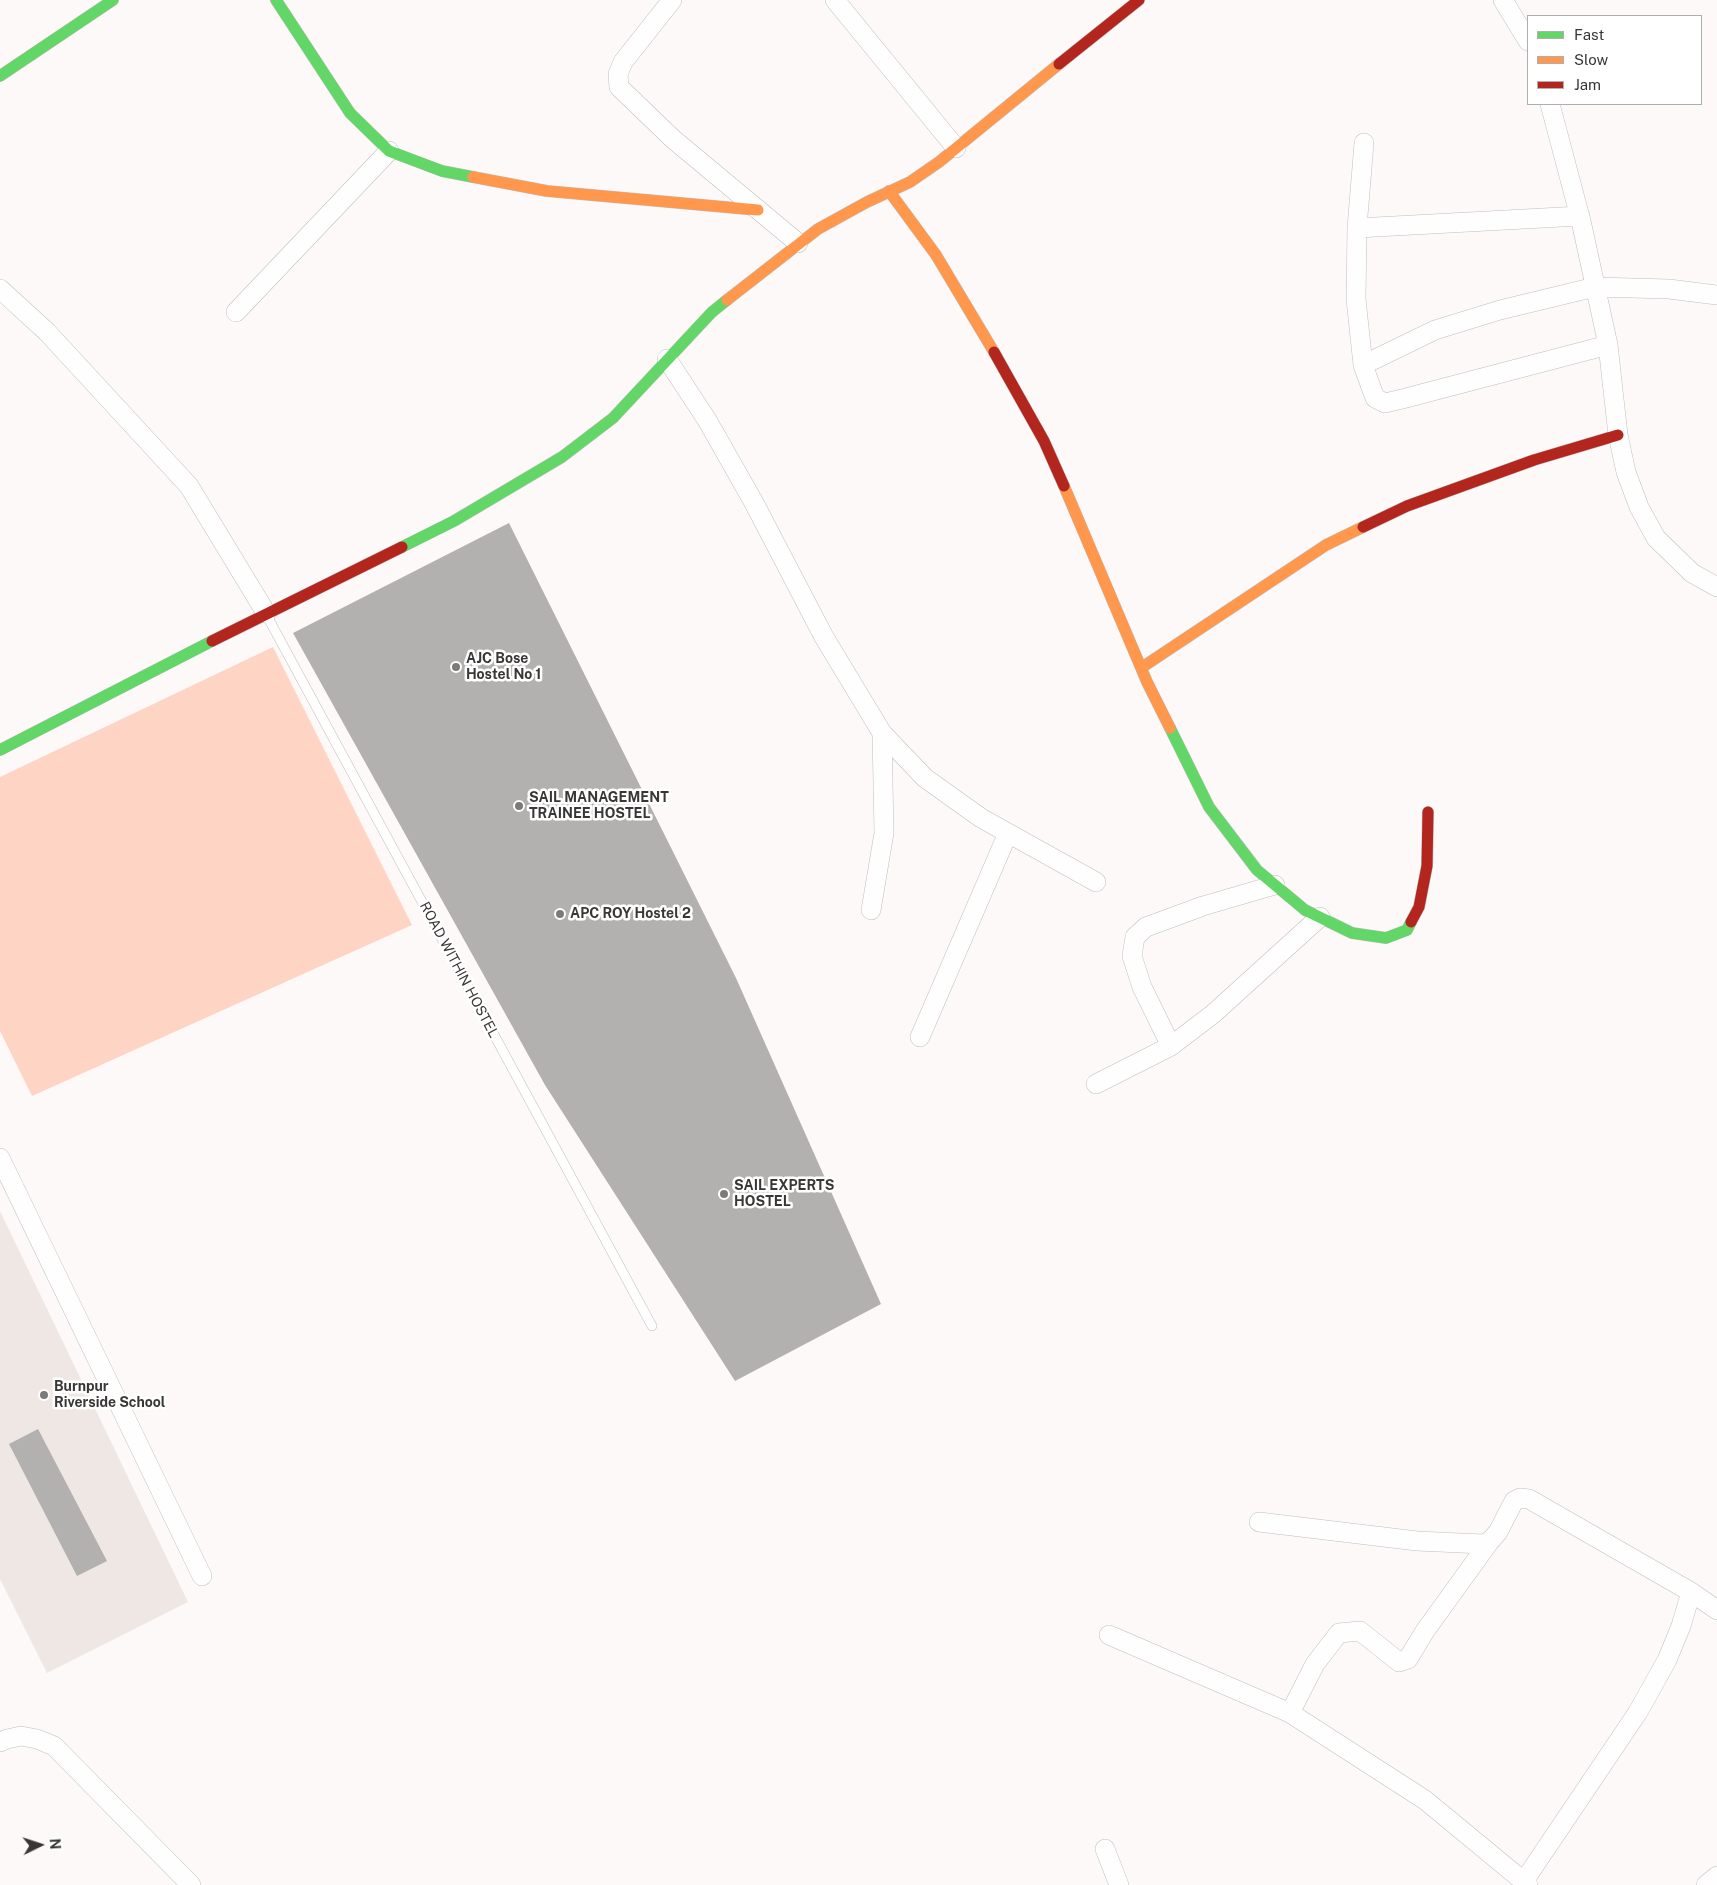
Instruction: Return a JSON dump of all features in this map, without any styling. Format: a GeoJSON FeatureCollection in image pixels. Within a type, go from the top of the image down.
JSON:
{"type":"FeatureCollection","features":[{"type":"Feature","properties":{"kind":"street"},"geometry":{"type":"LineString","coordinates":[[0,76],[113,0]]}},
{"type":"Feature","properties":{"kind":"street"},"geometry":{"type":"LineString","coordinates":[[276,0],[316,64],[350,113],[389,150],[442,171],[548,191],[758,210]]}},
{"type":"Feature","properties":{"kind":"street"},"geometry":{"type":"LineString","coordinates":[[672,0],[623,62],[618,74],[619,87],[673,139],[798,243]]}},
{"type":"Feature","properties":{"kind":"street"},"geometry":{"type":"LineString","coordinates":[[835,0],[956,148]]}},
{"type":"Feature","properties":{"kind":"street"},"geometry":{"type":"LineString","coordinates":[[0,750],[266,613],[454,521],[562,458],[613,418],[712,312],[798,243],[818,229],[889,191],[910,182],[939,162],[1139,0]]}},
{"type":"Feature","properties":{"kind":"street"},"geometry":{"type":"LineString","coordinates":[[1503,0],[1527,39]]}},
{"type":"Feature","properties":{"kind":"street"},"geometry":{"type":"LineString","coordinates":[[1550,105],[1580,216],[1608,345],[1618,435],[1626,472],[1639,507],[1656,538],[1692,573],[1717,587]]}},
{"type":"Feature","properties":{"kind":"street"},"geometry":{"type":"LineString","coordinates":[[1364,143],[1357,228],[1356,299],[1363,365],[1372,394],[1379,402],[1386,403],[1608,345]]}},
{"type":"Feature","properties":{"kind":"street"},"geometry":{"type":"LineString","coordinates":[[236,312],[389,150]]}},
{"type":"Feature","properties":{"kind":"street"},"geometry":{"type":"LineString","coordinates":[[889,191],[936,255],[983,332],[1044,442],[1096,556],[1141,668],[1209,807],[1257,870],[1305,910],[1352,933],[1386,938],[1407,930],[1419,907],[1427,866],[1428,812]]}},
{"type":"Feature","properties":{"kind":"street"},"geometry":{"type":"LineString","coordinates":[[1357,228],[1580,216]]}},
{"type":"Feature","properties":{"kind":"street"},"geometry":{"type":"LineString","coordinates":[[1363,365],[1435,330],[1500,310],[1595,286],[1668,289],[1717,295]]}},
{"type":"Feature","properties":{"kind":"street"},"geometry":{"type":"LineString","coordinates":[[0,289],[47,332],[189,486],[266,613]]}},
{"type":"Feature","properties":{"kind":"street"},"geometry":{"type":"LineString","coordinates":[[667,359],[708,420],[824,637],[882,733],[925,778],[981,818],[1096,882]]}},
{"type":"Feature","properties":{"kind":"street"},"geometry":{"type":"LineString","coordinates":[[1141,668],[1326,545],[1407,506],[1534,460],[1618,435]]}},
{"type":"Feature","properties":{"kind":"street"},"geometry":{"type":"LineString","coordinates":[[871,910],[884,832],[882,733]]}},
{"type":"Feature","properties":{"kind":"street"},"geometry":{"type":"LineString","coordinates":[[920,1037],[1008,833]]}},
{"type":"Feature","properties":{"kind":"street"},"geometry":{"type":"LineString","coordinates":[[1171,1046],[1142,987],[1132,956],[1135,937],[1146,927],[1203,906],[1275,885]]}},
{"type":"Feature","properties":{"kind":"street"},"geometry":{"type":"LineString","coordinates":[[1096,1084],[1171,1046],[1213,1014],[1320,917]]}},
{"type":"Feature","properties":{"kind":"street"},"geometry":{"type":"LineString","coordinates":[[0,1158],[202,1576]]}},
{"type":"Feature","properties":{"kind":"street"},"geometry":{"type":"LineString","coordinates":[[1290,1713],[1315,1664],[1338,1633],[1360,1631],[1399,1662],[1408,1659],[1425,1631],[1498,1532],[1514,1501],[1520,1498],[1529,1499],[1690,1592],[1717,1610]]}},
{"type":"Feature","properties":{"kind":"street"},"geometry":{"type":"LineString","coordinates":[[1259,1522],[1417,1541],[1483,1544],[1490,1541]]}},
{"type":"Feature","properties":{"kind":"street"},"geometry":{"type":"LineString","coordinates":[[1109,1635],[1290,1713],[1425,1800],[1526,1883],[1643,1703],[1667,1660],[1681,1626],[1690,1592]]}},
{"type":"Feature","properties":{"kind":"street"},"geometry":{"type":"LineString","coordinates":[[4,1741],[21,1736],[37,1739],[54,1746],[191,1885]]}},
{"type":"Feature","properties":{"kind":"street"},"geometry":{"type":"LineString","coordinates":[[1105,1850],[1119,1885]]}},
{"type":"Feature","properties":{"kind":"street"},"geometry":{"type":"LineString","coordinates":[[1706,1885],[1717,1876]]}},
{"type":"Feature","properties":{"kind":"lane","name":"ROAD WITHIN HOSTEL"},"geometry":{"type":"LineString","coordinates":[[266,613],[652,1326]]}},
{"type":"Feature","properties":{"kind":"shaded area"},"geometry":{"type":"Polygon","coordinates":[[[273,647],[412,925],[32,1096],[0,1031],[0,777],[273,647]]]}},
{"type":"Feature","properties":{"kind":"shaded area","name":"Burnpur Riverside School"},"geometry":{"type":"Polygon","coordinates":[[[0,1211],[188,1602],[47,1673],[0,1579],[0,1211]]]}},
{"type":"Feature","properties":{"kind":"building","name":"SAIL MANAGEMENT TRAINEE HOSTEL"},"geometry":{"type":"Polygon","coordinates":[[[509,523],[736,978],[881,1304],[735,1381],[545,1085],[293,633],[509,523]]]}},
{"type":"Feature","properties":{"kind":"building"},"geometry":{"type":"Polygon","coordinates":[[[38,1429],[107,1561],[77,1576],[9,1444],[38,1429]]]}},
{"type":"Feature","properties":{"kind":"traffic: fast"},"geometry":{"type":"LineString","coordinates":[[0,76],[113,0]]}},
{"type":"Feature","properties":{"kind":"traffic: fast"},"geometry":{"type":"LineString","coordinates":[[276,0],[350,113],[389,151],[442,171],[473,177]]}},
{"type":"Feature","properties":{"kind":"traffic: fast"},"geometry":{"type":"LineString","coordinates":[[402,547],[454,521],[562,457],[613,418],[712,312],[727,300]]}},
{"type":"Feature","properties":{"kind":"traffic: fast"},"geometry":{"type":"LineString","coordinates":[[0,750],[212,641]]}},
{"type":"Feature","properties":{"kind":"traffic: fast"},"geometry":{"type":"LineString","coordinates":[[1170,728],[1209,807],[1257,870],[1305,910],[1352,933],[1386,938],[1407,930],[1411,922]]}},
{"type":"Feature","properties":{"kind":"traffic: slow"},"geometry":{"type":"LineString","coordinates":[[727,300],[818,229],[867,202],[910,182],[939,162],[1059,64]]}},
{"type":"Feature","properties":{"kind":"traffic: slow"},"geometry":{"type":"LineString","coordinates":[[473,177],[547,191],[758,210]]}},
{"type":"Feature","properties":{"kind":"traffic: slow"},"geometry":{"type":"LineString","coordinates":[[889,191],[936,255],[994,352]]}},
{"type":"Feature","properties":{"kind":"traffic: slow"},"geometry":{"type":"LineString","coordinates":[[1064,486],[1147,682],[1170,728]]}},
{"type":"Feature","properties":{"kind":"traffic: slow"},"geometry":{"type":"LineString","coordinates":[[1141,668],[1326,545],[1363,527]]}},
{"type":"Feature","properties":{"kind":"traffic: jam"},"geometry":{"type":"LineString","coordinates":[[1059,64],[1139,0]]}},
{"type":"Feature","properties":{"kind":"traffic: jam"},"geometry":{"type":"LineString","coordinates":[[994,352],[1044,441],[1064,486]]}},
{"type":"Feature","properties":{"kind":"traffic: jam"},"geometry":{"type":"LineString","coordinates":[[1363,527],[1407,506],[1534,460],[1618,435]]}},
{"type":"Feature","properties":{"kind":"traffic: jam"},"geometry":{"type":"LineString","coordinates":[[212,641],[402,547]]}},
{"type":"Feature","properties":{"kind":"traffic: jam"},"geometry":{"type":"LineString","coordinates":[[1411,922],[1419,907],[1427,866],[1428,812]]}},
{"type":"Feature","properties":{"kind":"place","name":"AJC Bose Hostel No 1"},"geometry":{"type":"Point","coordinates":[456,667]}},
{"type":"Feature","properties":{"kind":"place","name":"SAIL MANAGEMENT TRAINEE HOSTEL"},"geometry":{"type":"Point","coordinates":[519,806]}},
{"type":"Feature","properties":{"kind":"place","name":"APC ROY Hostel 2"},"geometry":{"type":"Point","coordinates":[560,914]}},
{"type":"Feature","properties":{"kind":"place","name":"SAIL EXPERTS HOSTEL"},"geometry":{"type":"Point","coordinates":[724,1194]}},
{"type":"Feature","properties":{"kind":"place","name":"Burnpur Riverside School"},"geometry":{"type":"Point","coordinates":[44,1395]}}]}
